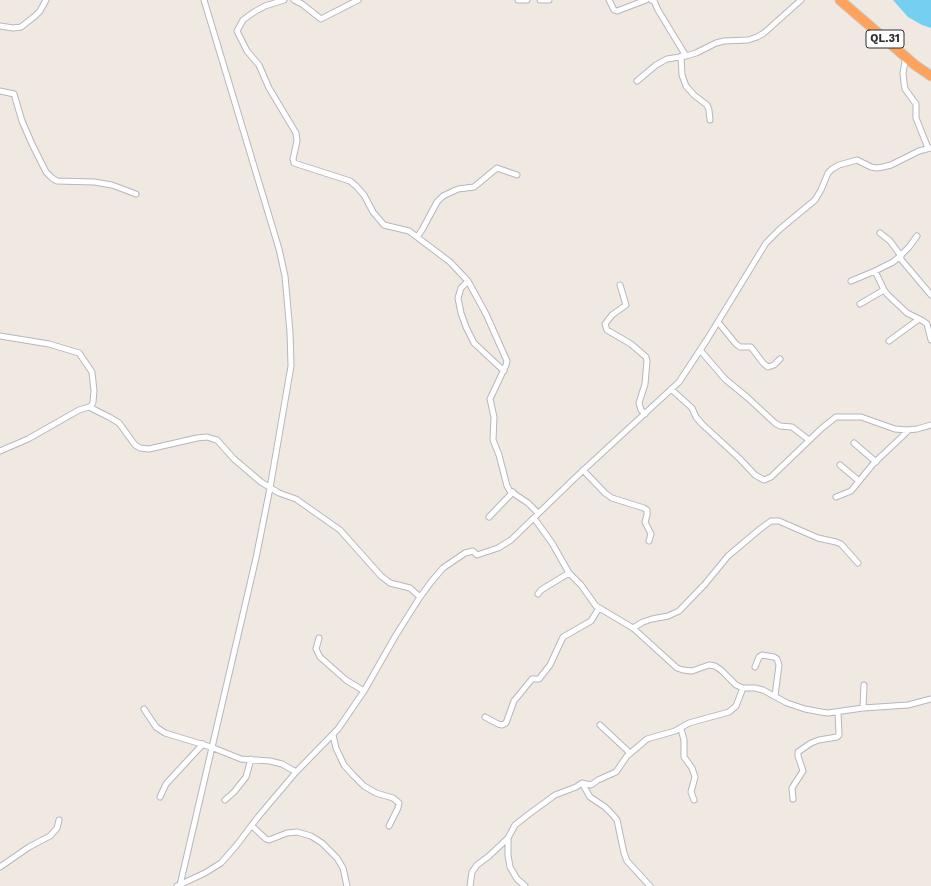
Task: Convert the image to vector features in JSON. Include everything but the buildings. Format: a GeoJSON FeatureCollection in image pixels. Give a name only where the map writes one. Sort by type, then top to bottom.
{"type":"FeatureCollection","features":[{"type":"Feature","properties":{"kind":"highway","name":"QL.31"},"geometry":{"type":"LineString","coordinates":[[840,0],[931,76]]}},
{"type":"Feature","properties":{"kind":"street"},"geometry":{"type":"LineString","coordinates":[[0,26],[13,28],[21,27],[40,11],[46,0]]}},
{"type":"Feature","properties":{"kind":"street"},"geometry":{"type":"LineString","coordinates":[[179,885],[256,558],[270,488],[291,366],[290,332],[285,276],[279,249],[204,0]]}},
{"type":"Feature","properties":{"kind":"street"},"geometry":{"type":"LineString","coordinates":[[284,0],[265,6],[254,12],[243,20],[237,31],[246,51],[259,65],[268,88],[296,133],[297,141],[293,159],[294,163],[350,181],[364,195],[373,212],[384,225],[404,229],[450,262],[468,281],[507,361],[504,371],[490,399],[494,417],[493,440],[499,455],[507,486],[510,491],[514,492],[525,500],[538,513]]}},
{"type":"Feature","properties":{"kind":"street"},"geometry":{"type":"LineString","coordinates":[[294,0],[321,18],[358,0]]}},
{"type":"Feature","properties":{"kind":"street"},"geometry":{"type":"LineString","coordinates":[[518,0],[527,0]]}},
{"type":"Feature","properties":{"kind":"street"},"geometry":{"type":"LineString","coordinates":[[540,0],[549,0]]}},
{"type":"Feature","properties":{"kind":"street"},"geometry":{"type":"LineString","coordinates":[[609,0],[614,10],[617,11],[646,0]]}},
{"type":"Feature","properties":{"kind":"street"},"geometry":{"type":"LineString","coordinates":[[651,0],[654,1],[684,56],[682,75],[686,86],[694,95],[707,105],[710,120]]}},
{"type":"Feature","properties":{"kind":"street"},"geometry":{"type":"LineString","coordinates":[[637,80],[656,65],[667,59],[696,53],[716,43],[724,41],[748,40],[757,37],[764,33],[801,0]]}},
{"type":"Feature","properties":{"kind":"street"},"geometry":{"type":"LineString","coordinates":[[179,885],[205,873],[221,863],[296,772],[346,720],[420,597],[430,582],[443,568],[465,552],[473,551],[477,555],[498,548],[511,540],[583,470],[679,382],[718,322],[766,243],[788,221],[816,200],[828,173],[832,169],[839,165],[857,160],[871,167],[883,168],[919,151],[930,148],[916,118],[916,104],[905,89],[903,73],[906,56]]}},
{"type":"Feature","properties":{"kind":"street"},"geometry":{"type":"LineString","coordinates":[[0,91],[14,94],[22,121],[32,144],[46,172],[52,178],[57,181],[94,182],[112,185],[136,194]]}},
{"type":"Feature","properties":{"kind":"street"},"geometry":{"type":"LineString","coordinates":[[416,237],[422,230],[437,202],[447,193],[458,189],[474,187],[497,168],[516,175]]}},
{"type":"Feature","properties":{"kind":"street"},"geometry":{"type":"LineString","coordinates":[[880,233],[890,241],[931,295]]}},
{"type":"Feature","properties":{"kind":"street"},"geometry":{"type":"LineString","coordinates":[[851,281],[893,262],[909,248],[917,236]]}},
{"type":"Feature","properties":{"kind":"street"},"geometry":{"type":"LineString","coordinates":[[875,271],[884,290],[901,308],[927,324],[931,340]]}},
{"type":"Feature","properties":{"kind":"street"},"geometry":{"type":"LineString","coordinates":[[468,281],[461,288],[458,298],[466,327],[474,343],[504,371]]}},
{"type":"Feature","properties":{"kind":"street"},"geometry":{"type":"LineString","coordinates":[[620,285],[626,305],[612,315],[605,324],[607,330],[631,344],[646,358],[645,384],[639,403],[641,410],[645,414]]}},
{"type":"Feature","properties":{"kind":"street"},"geometry":{"type":"LineString","coordinates":[[860,304],[884,290]]}},
{"type":"Feature","properties":{"kind":"street"},"geometry":{"type":"LineString","coordinates":[[889,341],[919,319]]}},
{"type":"Feature","properties":{"kind":"street"},"geometry":{"type":"LineString","coordinates":[[718,322],[736,344],[740,347],[751,347],[763,363],[768,367],[774,365],[780,359]]}},
{"type":"Feature","properties":{"kind":"street"},"geometry":{"type":"LineString","coordinates":[[0,336],[49,344],[79,353],[92,372],[94,391],[91,407]]}},
{"type":"Feature","properties":{"kind":"street"},"geometry":{"type":"LineString","coordinates":[[700,350],[725,379],[775,423],[780,426],[792,427],[809,440]]}},
{"type":"Feature","properties":{"kind":"street"},"geometry":{"type":"LineString","coordinates":[[671,389],[692,408],[696,417],[702,424],[740,458],[759,478],[767,479],[771,477],[809,440],[836,417],[861,416],[895,429],[917,430],[931,425]]}},
{"type":"Feature","properties":{"kind":"street"},"geometry":{"type":"LineString","coordinates":[[0,452],[28,439],[79,410],[91,407],[119,423],[135,445],[140,448],[149,449],[197,438],[207,437],[217,440],[248,472],[270,488],[296,500],[340,530],[390,584],[410,588],[420,597]]}},
{"type":"Feature","properties":{"kind":"street"},"geometry":{"type":"LineString","coordinates":[[836,497],[851,491],[876,462],[909,430]]}},
{"type":"Feature","properties":{"kind":"street"},"geometry":{"type":"LineString","coordinates":[[854,444],[876,462]]}},
{"type":"Feature","properties":{"kind":"street"},"geometry":{"type":"LineString","coordinates":[[840,465],[859,481]]}},
{"type":"Feature","properties":{"kind":"street"},"geometry":{"type":"LineString","coordinates":[[583,470],[605,494],[612,498],[646,508],[646,524],[650,534],[649,541]]}},
{"type":"Feature","properties":{"kind":"street"},"geometry":{"type":"LineString","coordinates":[[489,517],[514,492]]}},
{"type":"Feature","properties":{"kind":"street"},"geometry":{"type":"LineString","coordinates":[[534,518],[552,543],[569,573],[581,585],[596,606],[634,628],[677,668],[692,671],[709,666],[715,666],[743,688],[755,688],[775,696],[787,703],[806,709],[828,713],[863,708],[908,705],[931,700]]}},
{"type":"Feature","properties":{"kind":"street"},"geometry":{"type":"LineString","coordinates":[[634,628],[643,622],[668,616],[679,611],[728,556],[771,521],[779,521],[818,538],[842,544],[858,563]]}},
{"type":"Feature","properties":{"kind":"street"},"geometry":{"type":"LineString","coordinates":[[538,594],[541,590],[569,573]]}},
{"type":"Feature","properties":{"kind":"street"},"geometry":{"type":"LineString","coordinates":[[485,717],[498,724],[504,725],[514,701],[532,679],[539,678],[550,665],[563,636],[591,621],[599,608]]}},
{"type":"Feature","properties":{"kind":"street"},"geometry":{"type":"LineString","coordinates":[[319,638],[316,650],[320,657],[346,680],[364,691]]}},
{"type":"Feature","properties":{"kind":"street"},"geometry":{"type":"LineString","coordinates":[[755,668],[759,657],[762,655],[777,659],[779,665],[775,696]]}},
{"type":"Feature","properties":{"kind":"street"},"geometry":{"type":"LineString","coordinates":[[863,708],[864,685]]}},
{"type":"Feature","properties":{"kind":"street"},"geometry":{"type":"LineString","coordinates":[[470,886],[472,872],[477,865],[508,838],[515,825],[555,795],[582,783],[591,785],[598,780],[616,772],[630,753],[647,739],[681,729],[690,723],[729,712],[736,706],[743,688]]}},
{"type":"Feature","properties":{"kind":"street"},"geometry":{"type":"LineString","coordinates":[[144,709],[156,727],[165,733],[203,744],[241,758],[270,761],[282,764],[296,772]]}},
{"type":"Feature","properties":{"kind":"street"},"geometry":{"type":"LineString","coordinates":[[793,799],[792,788],[803,771],[798,752],[811,743],[837,737],[839,735],[838,712]]}},
{"type":"Feature","properties":{"kind":"street"},"geometry":{"type":"LineString","coordinates":[[600,725],[630,753]]}},
{"type":"Feature","properties":{"kind":"street"},"geometry":{"type":"LineString","coordinates":[[681,729],[684,740],[684,757],[692,768],[695,777],[691,792],[694,800]]}},
{"type":"Feature","properties":{"kind":"street"},"geometry":{"type":"LineString","coordinates":[[333,735],[336,748],[344,765],[353,775],[364,786],[376,793],[396,799],[399,803],[389,826]]}},
{"type":"Feature","properties":{"kind":"street"},"geometry":{"type":"LineString","coordinates":[[160,797],[166,784],[203,744]]}},
{"type":"Feature","properties":{"kind":"street"},"geometry":{"type":"LineString","coordinates":[[225,800],[234,792],[247,774],[251,759]]}},
{"type":"Feature","properties":{"kind":"street"},"geometry":{"type":"LineString","coordinates":[[582,783],[590,796],[605,807],[617,820],[627,861],[650,886]]}},
{"type":"Feature","properties":{"kind":"street"},"geometry":{"type":"LineString","coordinates":[[0,867],[29,847],[50,836],[57,828],[59,820]]}},
{"type":"Feature","properties":{"kind":"street"},"geometry":{"type":"LineString","coordinates":[[252,826],[269,840],[287,833],[297,832],[311,836],[322,843],[338,858],[343,868],[348,886]]}},
{"type":"Feature","properties":{"kind":"street"},"geometry":{"type":"LineString","coordinates":[[508,838],[510,867],[525,886]]}},
{"type":"Feature","properties":{"kind":"water"},"geometry":{"type":"Polygon","coordinates":[[[893,0],[931,0],[931,28],[908,17],[893,0]]]}}]}
